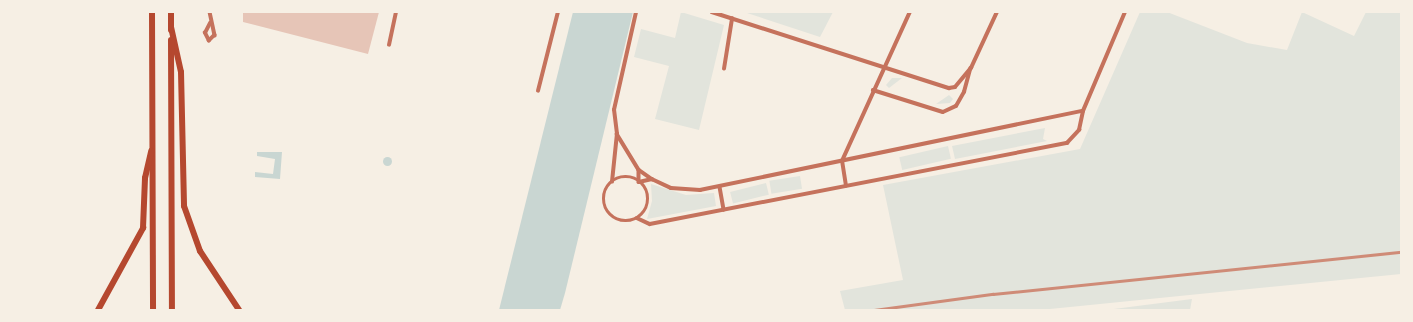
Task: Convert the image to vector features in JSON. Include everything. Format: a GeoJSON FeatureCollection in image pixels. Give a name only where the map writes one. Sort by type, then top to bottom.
{"type":"FeatureCollection","features":[{"type":"Feature","properties":{"kind":"highway"},"geometry":{"type":"LineString","coordinates":[[152,12],[154,310]]}},
{"type":"Feature","properties":{"kind":"highway"},"geometry":{"type":"LineString","coordinates":[[172,12],[172,310]]}},
{"type":"Feature","properties":{"kind":"highway"},"geometry":{"type":"LineString","coordinates":[[171,27],[182,72],[184,206],[200,251],[239,310]]}},
{"type":"Feature","properties":{"kind":"highway"},"geometry":{"type":"LineString","coordinates":[[98,310],[143,228],[145,178],[154,142]]}},
{"type":"Feature","properties":{"kind":"street"},"geometry":{"type":"LineString","coordinates":[[210,12],[210,23]]}},
{"type":"Feature","properties":{"kind":"street"},"geometry":{"type":"LineString","coordinates":[[388,45],[396,12]]}},
{"type":"Feature","properties":{"kind":"street"},"geometry":{"type":"LineString","coordinates":[[538,91],[558,12]]}},
{"type":"Feature","properties":{"kind":"street"},"geometry":{"type":"LineString","coordinates":[[636,12],[617,93],[617,134],[612,182],[604,201],[610,214],[623,220],[636,218],[650,224],[1068,142],[1079,130],[1083,111],[1125,12]]}},
{"type":"Feature","properties":{"kind":"street"},"geometry":{"type":"LineString","coordinates":[[712,12],[949,88],[955,87],[971,68]]}},
{"type":"Feature","properties":{"kind":"street"},"geometry":{"type":"LineString","coordinates":[[846,186],[842,161],[883,68],[910,12]]}},
{"type":"Feature","properties":{"kind":"street"},"geometry":{"type":"LineString","coordinates":[[873,90],[943,112],[956,106],[964,92],[971,68],[997,12]]}},
{"type":"Feature","properties":{"kind":"street"},"geometry":{"type":"LineString","coordinates":[[724,69],[732,19]]}},
{"type":"Feature","properties":{"kind":"street"},"geometry":{"type":"LineString","coordinates":[[617,134],[639,170],[652,179],[671,188],[720,187],[1083,111]]}},
{"type":"Feature","properties":{"kind":"street"},"geometry":{"type":"LineString","coordinates":[[636,218],[648,200],[639,182],[639,170]]}},
{"type":"Feature","properties":{"kind":"street"},"geometry":{"type":"LineString","coordinates":[[612,182],[626,177],[639,182],[652,179]]}},
{"type":"Feature","properties":{"kind":"street"},"geometry":{"type":"LineString","coordinates":[[720,187],[724,210]]}},
{"type":"Feature","properties":{"kind":"shaded area"},"geometry":{"type":"Polygon","coordinates":[[[573,12],[633,12],[560,310],[499,310],[573,12]]]}},
{"type":"Feature","properties":{"kind":"shaded area"},"geometry":{"type":"Polygon","coordinates":[[[681,12],[724,25],[699,130],[655,119],[669,66],[634,57],[641,29],[675,38],[681,12]]]}},
{"type":"Feature","properties":{"kind":"shaded area"},"geometry":{"type":"Polygon","coordinates":[[[744,12],[833,12],[820,37],[744,12]]]}},
{"type":"Feature","properties":{"kind":"shaded area"},"geometry":{"type":"Polygon","coordinates":[[[1140,12],[1167,12],[1247,43],[1287,50],[1302,12],[1354,36],[1366,12],[1401,12],[1401,274],[1040,310],[845,310],[840,291],[903,280],[883,185],[1080,149],[1140,12]]]}},
{"type":"Feature","properties":{"kind":"shaded area"},"geometry":{"type":"Polygon","coordinates":[[[892,78],[902,78],[889,88],[886,85],[892,78]]]}},
{"type":"Feature","properties":{"kind":"shaded area"},"geometry":{"type":"Polygon","coordinates":[[[949,95],[953,99],[950,103],[936,104],[949,95]]]}},
{"type":"Feature","properties":{"kind":"shaded area"},"geometry":{"type":"Polygon","coordinates":[[[1045,128],[1043,139],[1047,141],[955,159],[952,146],[1045,128]]]}},
{"type":"Feature","properties":{"kind":"shaded area"},"geometry":{"type":"Polygon","coordinates":[[[948,146],[951,159],[902,170],[899,157],[948,146]]]}},
{"type":"Feature","properties":{"kind":"shaded area"},"geometry":{"type":"Polygon","coordinates":[[[257,152],[282,152],[280,179],[255,177],[255,172],[273,174],[275,159],[257,156],[257,152]]]}},
{"type":"Feature","properties":{"kind":"shaded area"},"geometry":{"type":"Polygon","coordinates":[[[387,156],[392,161],[387,166],[382,161],[387,156]]]}},
{"type":"Feature","properties":{"kind":"shaded area"},"geometry":{"type":"Polygon","coordinates":[[[800,176],[802,189],[771,194],[769,181],[800,176]]]}},
{"type":"Feature","properties":{"kind":"shaded area"},"geometry":{"type":"Polygon","coordinates":[[[766,183],[769,195],[733,204],[730,192],[766,183]]]}},
{"type":"Feature","properties":{"kind":"shaded area"},"geometry":{"type":"Polygon","coordinates":[[[651,184],[686,195],[714,193],[716,206],[647,219],[652,201],[651,184]]]}},
{"type":"Feature","properties":{"kind":"shaded area"},"geometry":{"type":"Polygon","coordinates":[[[1192,299],[1190,310],[1106,310],[1192,299]]]}},
{"type":"Feature","properties":{"kind":"building"},"geometry":{"type":"Polygon","coordinates":[[[243,12],[379,12],[368,54],[243,22],[243,12]]]}},
{"type":"Feature","properties":{"kind":"railway"},"geometry":{"type":"LineString","coordinates":[[874,310],[993,294],[1401,252]]}}]}
